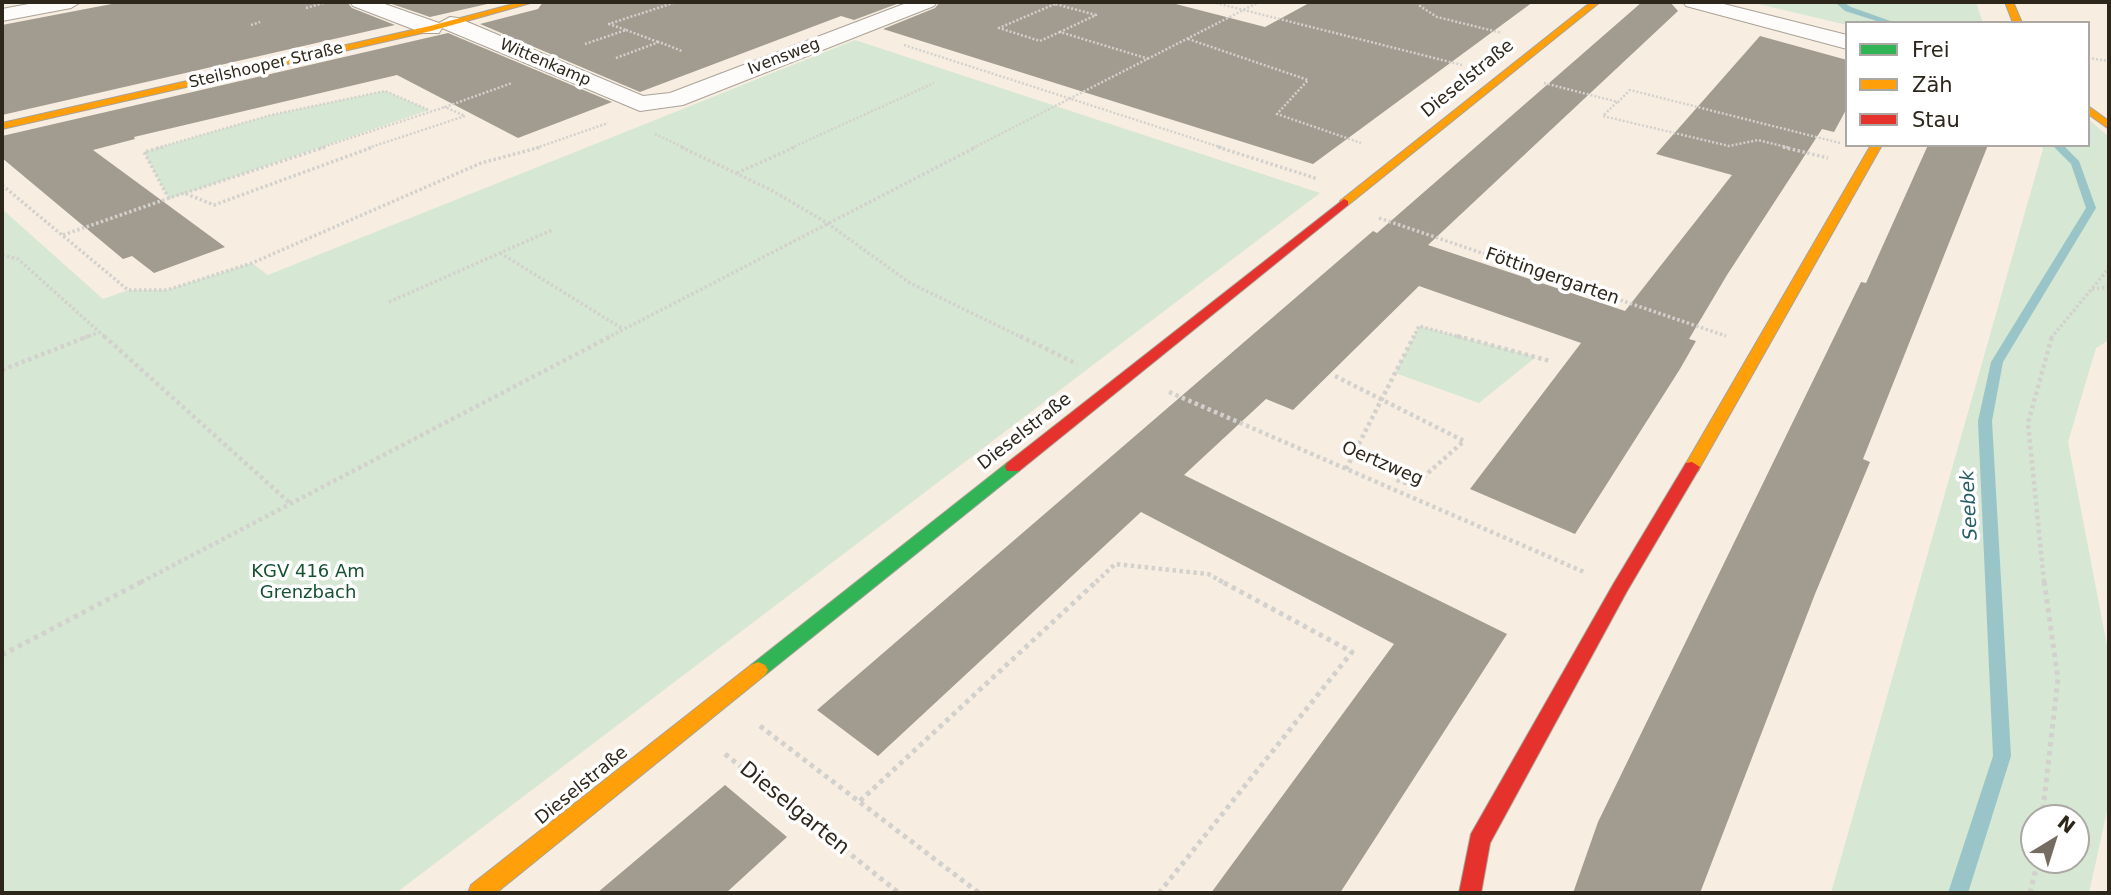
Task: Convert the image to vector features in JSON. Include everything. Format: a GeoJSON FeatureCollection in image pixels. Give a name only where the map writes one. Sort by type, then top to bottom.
{"type":"FeatureCollection","features":[{"type":"Feature","properties":{"kind":"street"},"geometry":{"type":"LineString","coordinates":[[2,15],[71,2]]}},
{"type":"Feature","properties":{"kind":"street","name":"Wittenkamp"},"geometry":{"type":"LineString","coordinates":[[360,2],[440,25],[538,60],[640,104]]}},
{"type":"Feature","properties":{"kind":"street","name":"Steilshooper Straße"},"geometry":{"type":"LineString","coordinates":[[2,126],[530,2]]}},
{"type":"Feature","properties":{"kind":"street","name":"Ivensweg"},"geometry":{"type":"LineString","coordinates":[[640,104],[674,100],[927,2]]}},
{"type":"Feature","properties":{"kind":"street","name":"Dieselstraße"},"geometry":{"type":"LineString","coordinates":[[479,893],[721,697],[1596,2]]}},
{"type":"Feature","properties":{"kind":"street"},"geometry":{"type":"LineString","coordinates":[[1693,2],[1845,41]]}},
{"type":"Feature","properties":{"kind":"street"},"geometry":{"type":"LineString","coordinates":[[2010,2],[2017,21]]}},
{"type":"Feature","properties":{"kind":"street"},"geometry":{"type":"LineString","coordinates":[[2090,111],[2109,126]]}},
{"type":"Feature","properties":{"kind":"street"},"geometry":{"type":"LineString","coordinates":[[1470,893],[1479,841],[1620,588],[1763,348],[1876,147]]}},
{"type":"Feature","properties":{"kind":"path"},"geometry":{"type":"LineString","coordinates":[[306,8],[327,2]]}},
{"type":"Feature","properties":{"kind":"path"},"geometry":{"type":"LineString","coordinates":[[676,2],[609,24],[682,51]]}},
{"type":"Feature","properties":{"kind":"path"},"geometry":{"type":"LineString","coordinates":[[1048,2],[1056,4],[1097,15],[1041,41],[999,28],[1056,4]]}},
{"type":"Feature","properties":{"kind":"path"},"geometry":{"type":"LineString","coordinates":[[1212,2],[1618,102]]}},
{"type":"Feature","properties":{"kind":"path"},"geometry":{"type":"LineString","coordinates":[[2,655],[827,223],[1259,2]]}},
{"type":"Feature","properties":{"kind":"path"},"geometry":{"type":"LineString","coordinates":[[1423,2],[1420,6],[1437,16],[1544,43]]}},
{"type":"Feature","properties":{"kind":"path"},"geometry":{"type":"LineString","coordinates":[[251,25],[260,22]]}},
{"type":"Feature","properties":{"kind":"path"},"geometry":{"type":"LineString","coordinates":[[856,29],[1357,192]]}},
{"type":"Feature","properties":{"kind":"path"},"geometry":{"type":"LineString","coordinates":[[538,60],[626,30]]}},
{"type":"Feature","properties":{"kind":"path"},"geometry":{"type":"LineString","coordinates":[[1060,32],[1150,59]]}},
{"type":"Feature","properties":{"kind":"path"},"geometry":{"type":"LineString","coordinates":[[1188,39],[1308,80],[1277,114],[1402,156]]}},
{"type":"Feature","properties":{"kind":"path"},"geometry":{"type":"LineString","coordinates":[[573,75],[659,42]]}},
{"type":"Feature","properties":{"kind":"path"},"geometry":{"type":"LineString","coordinates":[[2090,58],[2109,61]]}},
{"type":"Feature","properties":{"kind":"path"},"geometry":{"type":"LineString","coordinates":[[62,235],[515,82]]}},
{"type":"Feature","properties":{"kind":"path"},"geometry":{"type":"LineString","coordinates":[[736,173],[934,83]]}},
{"type":"Feature","properties":{"kind":"path"},"geometry":{"type":"LineString","coordinates":[[1845,144],[1630,90],[1603,116],[1729,146],[1758,141],[1866,167]]}},
{"type":"Feature","properties":{"kind":"path"},"geometry":{"type":"LineString","coordinates":[[169,199],[144,152],[271,115],[384,91],[429,110]]}},
{"type":"Feature","properties":{"kind":"path"},"geometry":{"type":"LineString","coordinates":[[2,185],[128,289],[167,290],[252,263],[481,163],[525,152],[619,119],[640,104]]}},
{"type":"Feature","properties":{"kind":"path"},"geometry":{"type":"LineString","coordinates":[[184,193],[214,205],[465,116],[445,107]]}},
{"type":"Feature","properties":{"kind":"path","name":"Oertzweg"},"geometry":{"type":"LineString","coordinates":[[651,132],[736,173],[827,223],[910,283],[1123,379],[1346,469],[1620,588]]}},
{"type":"Feature","properties":{"kind":"path","name":"Föttingergarten"},"geometry":{"type":"LineString","coordinates":[[1342,205],[1763,348]]}},
{"type":"Feature","properties":{"kind":"path"},"geometry":{"type":"LineString","coordinates":[[389,302],[552,230]]}},
{"type":"Feature","properties":{"kind":"path"},"geometry":{"type":"LineString","coordinates":[[500,253],[624,329]]}},
{"type":"Feature","properties":{"kind":"path"},"geometry":{"type":"LineString","coordinates":[[2,255],[18,259],[290,504]]}},
{"type":"Feature","properties":{"kind":"path"},"geometry":{"type":"LineString","coordinates":[[2044,804],[2057,679],[2038,542],[2028,423],[2051,337],[2109,268]]}},
{"type":"Feature","properties":{"kind":"path"},"geometry":{"type":"LineString","coordinates":[[2091,289],[2109,287]]}},
{"type":"Feature","properties":{"kind":"path"},"geometry":{"type":"LineString","coordinates":[[1346,469],[1419,326],[1550,361]]}},
{"type":"Feature","properties":{"kind":"path"},"geometry":{"type":"LineString","coordinates":[[2,370],[97,332]]}},
{"type":"Feature","properties":{"kind":"path"},"geometry":{"type":"LineString","coordinates":[[1335,376],[1464,441],[1420,480],[1406,483],[1393,479]]}},
{"type":"Feature","properties":{"kind":"path"},"geometry":{"type":"LineString","coordinates":[[860,801],[1115,564],[1208,574],[1352,652],[1159,893]]}},
{"type":"Feature","properties":{"kind":"path"},"geometry":{"type":"LineString","coordinates":[[721,697],[979,893]]}},
{"type":"Feature","properties":{"kind":"path","name":"Dieselgarten"},"geometry":{"type":"LineString","coordinates":[[689,725],[899,893]]}},
{"type":"Feature","properties":{"kind":"path"},"geometry":{"type":"LineString","coordinates":[[2030,893],[2035,874]]}},
{"type":"Feature","properties":{"kind":"green space"},"geometry":{"type":"Polygon","coordinates":[[[1750,2],[1976,2],[1982,21],[1845,21],[1845,25],[1750,2]]]}},
{"type":"Feature","properties":{"kind":"green space","name":"KGV 416 Am Grenzbach"},"geometry":{"type":"Polygon","coordinates":[[[855,40],[1320,193],[396,893],[2,893],[2,209],[103,299],[128,290],[167,290],[252,263],[268,275],[855,40]]]}},
{"type":"Feature","properties":{"kind":"green space"},"geometry":{"type":"Polygon","coordinates":[[[385,91],[429,110],[169,199],[144,152],[271,115],[385,91]]]}},
{"type":"Feature","properties":{"kind":"green space"},"geometry":{"type":"Polygon","coordinates":[[[2090,121],[2109,137],[2109,340],[2096,348],[2068,442],[2109,656],[2109,802],[2089,893],[1831,893],[2042,147],[2090,147],[2090,121]]]}},
{"type":"Feature","properties":{"kind":"green space"},"geometry":{"type":"Polygon","coordinates":[[[1419,326],[1536,357],[1479,403],[1395,373],[1419,326]]]}},
{"type":"Feature","properties":{"kind":"building"},"geometry":{"type":"Polygon","coordinates":[[[122,2],[347,2],[352,8],[395,25],[2,115],[2,25],[122,2]]]}},
{"type":"Feature","properties":{"kind":"building"},"geometry":{"type":"Polygon","coordinates":[[[386,2],[496,2],[430,17],[386,2]]]}},
{"type":"Feature","properties":{"kind":"building"},"geometry":{"type":"Polygon","coordinates":[[[543,2],[902,2],[854,20],[841,16],[640,92],[480,24],[538,9],[543,2]]]}},
{"type":"Feature","properties":{"kind":"building"},"geometry":{"type":"Polygon","coordinates":[[[940,2],[1168,2],[1265,27],[1311,2],[1533,2],[1313,164],[883,29],[935,8],[940,2]]]}},
{"type":"Feature","properties":{"kind":"building"},"geometry":{"type":"Polygon","coordinates":[[[1642,2],[1670,2],[1678,11],[1428,245],[1625,311],[1732,175],[1656,154],[1760,36],[1845,59],[1845,112],[1834,132],[1822,129],[1727,275],[1689,339],[1696,341],[1680,369],[1575,534],[1470,489],[1581,343],[1419,286],[1293,410],[1266,399],[1184,475],[1507,634],[1340,893],[1211,893],[1394,644],[1141,512],[878,756],[817,710],[1373,231],[1377,233],[1642,2]]]}},
{"type":"Feature","properties":{"kind":"building"},"geometry":{"type":"Polygon","coordinates":[[[448,33],[612,102],[518,138],[397,75],[134,137],[135,139],[93,150],[225,247],[154,273],[132,256],[123,259],[2,158],[2,136],[448,33]]]}},
{"type":"Feature","properties":{"kind":"building"},"geometry":{"type":"Polygon","coordinates":[[[1927,147],[1987,147],[1863,459],[1870,462],[1815,594],[1700,893],[1573,893],[1598,822],[1861,282],[1866,283],[1927,147]]]}},
{"type":"Feature","properties":{"kind":"building"},"geometry":{"type":"Polygon","coordinates":[[[725,785],[787,837],[726,893],[597,893],[725,785]]]}},
{"type":"Feature","properties":{"kind":"waterway","name":"Seebek"},"geometry":{"type":"LineString","coordinates":[[1839,2],[1848,9],[1886,21]]}},
{"type":"Feature","properties":{"kind":"waterway","name":"Seebek"},"geometry":{"type":"LineString","coordinates":[[1958,893],[2002,756],[1985,421],[1997,362],[2091,208],[2076,163],[2059,147]]}},
{"type":"Feature","properties":{"kind":"traffic: fast"},"geometry":{"type":"LineString","coordinates":[[758,670],[1013,467]]}},
{"type":"Feature","properties":{"kind":"traffic: slow"},"geometry":{"type":"LineString","coordinates":[[2,126],[431,28],[530,2]]}},
{"type":"Feature","properties":{"kind":"traffic: slow"},"geometry":{"type":"LineString","coordinates":[[1344,203],[1596,2]]}},
{"type":"Feature","properties":{"kind":"traffic: slow"},"geometry":{"type":"LineString","coordinates":[[2009,2],[2017,21]]}},
{"type":"Feature","properties":{"kind":"traffic: slow"},"geometry":{"type":"LineString","coordinates":[[2090,111],[2109,126]]}},
{"type":"Feature","properties":{"kind":"traffic: slow"},"geometry":{"type":"LineString","coordinates":[[1692,467],[1876,147]]}},
{"type":"Feature","properties":{"kind":"traffic: slow"},"geometry":{"type":"LineString","coordinates":[[479,893],[758,670]]}},
{"type":"Feature","properties":{"kind":"traffic: jam"},"geometry":{"type":"LineString","coordinates":[[1013,467],[1344,203]]}},
{"type":"Feature","properties":{"kind":"traffic: jam"},"geometry":{"type":"LineString","coordinates":[[1470,893],[1479,841],[1620,588],[1692,467]]}}]}
